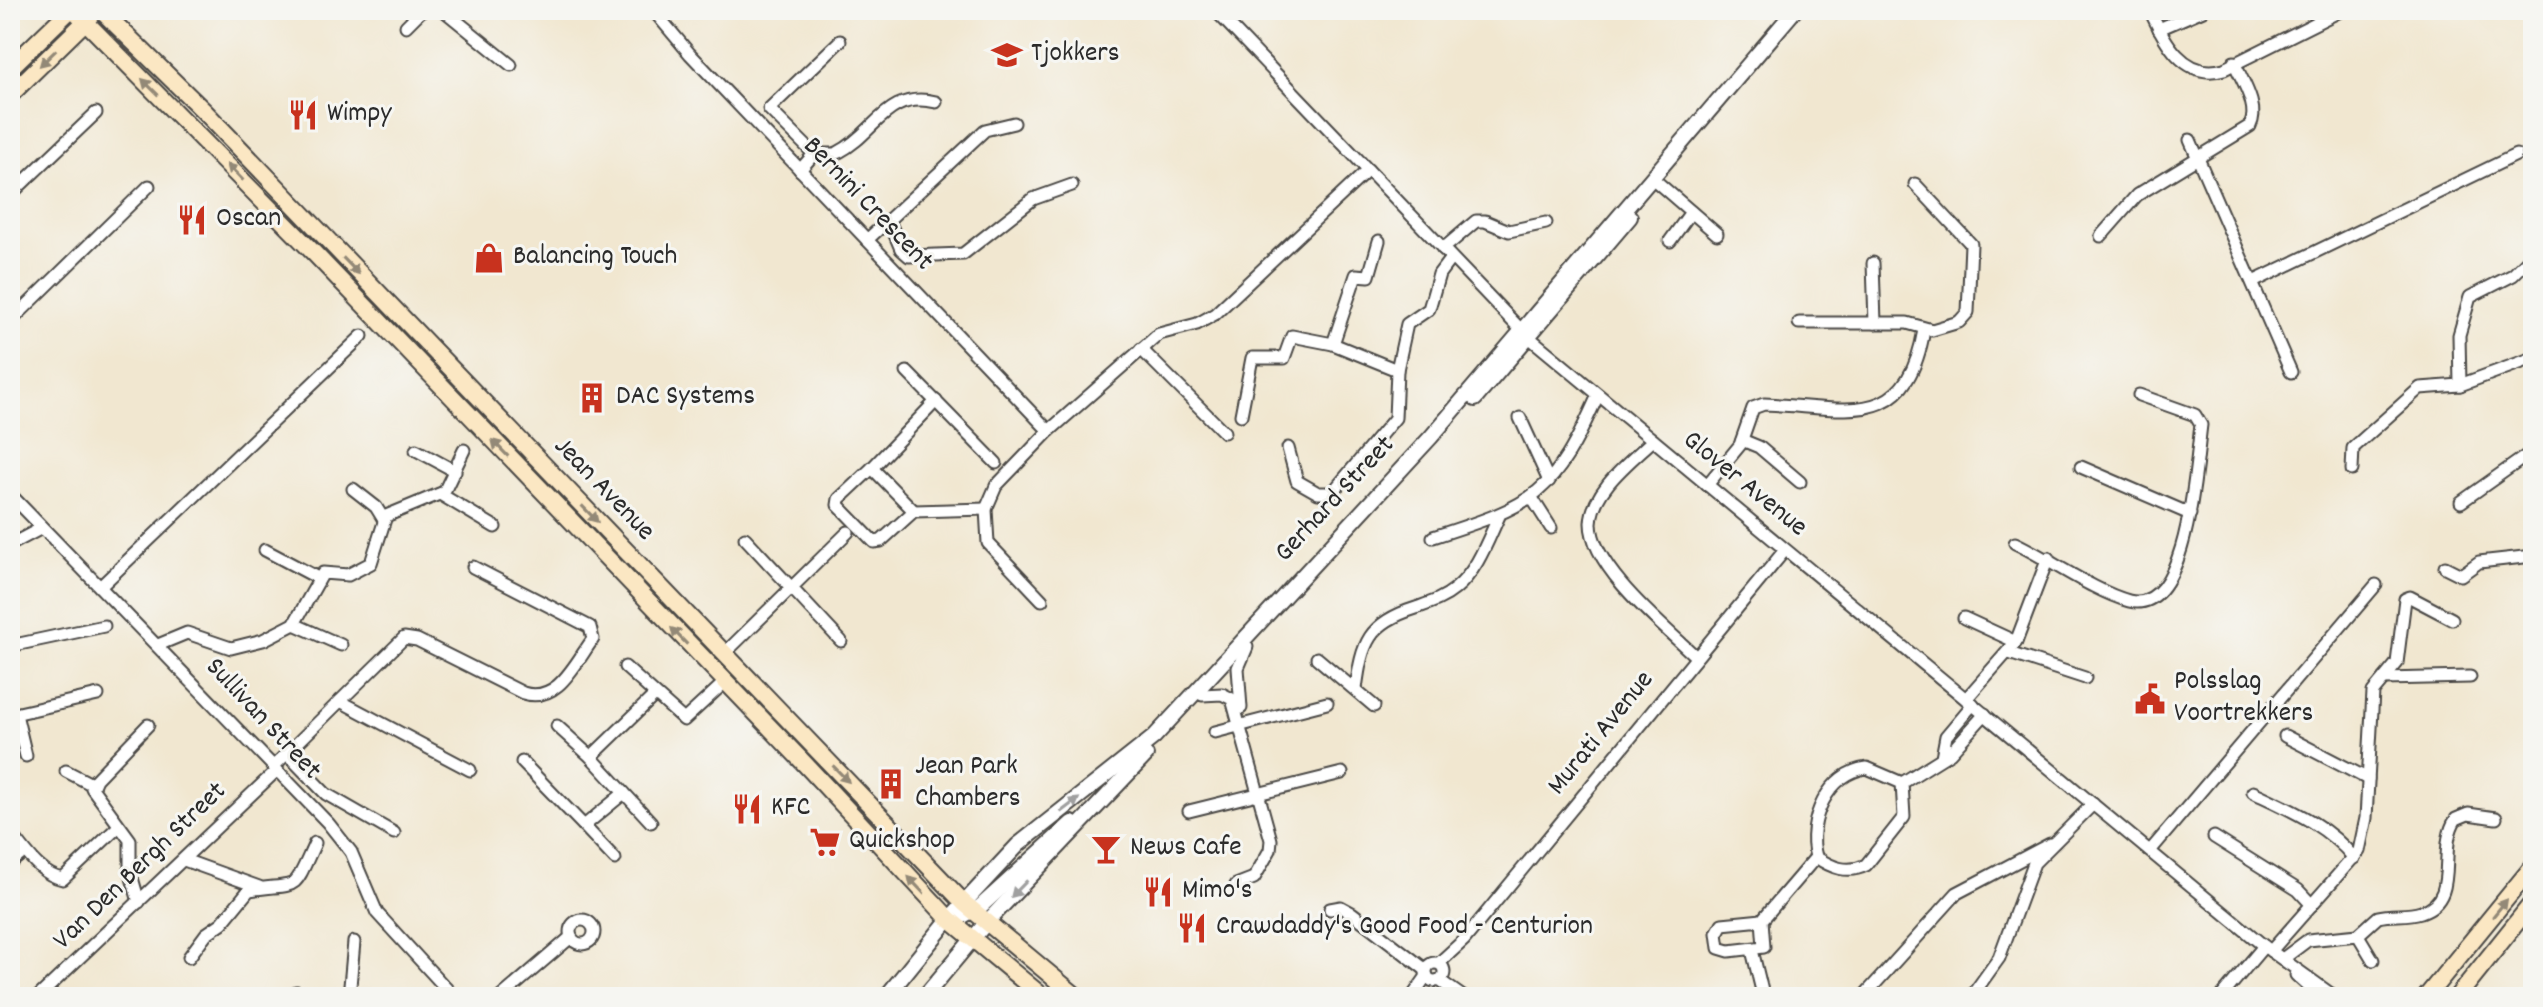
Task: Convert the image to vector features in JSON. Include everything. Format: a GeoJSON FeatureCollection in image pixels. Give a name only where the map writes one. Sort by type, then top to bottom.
{"type":"FeatureCollection","features":[{"type":"Feature","properties":{"kind":"main road"},"geometry":{"type":"LineString","coordinates":[[10,68],[85,12]]}},
{"type":"Feature","properties":{"kind":"main road"},"geometry":{"type":"LineString","coordinates":[[10,95],[85,12]]}},
{"type":"Feature","properties":{"kind":"main road","name":"Jean Avenue"},"geometry":{"type":"LineString","coordinates":[[85,12],[278,189],[968,907],[1077,997]]}},
{"type":"Feature","properties":{"kind":"main road","name":"Jean Avenue"},"geometry":{"type":"LineString","coordinates":[[85,12],[949,919],[1043,997]]}},
{"type":"Feature","properties":{"kind":"main road"},"geometry":{"type":"LineString","coordinates":[[278,189],[278,200],[314,238],[314,253]]}},
{"type":"Feature","properties":{"kind":"main road"},"geometry":{"type":"LineString","coordinates":[[702,630],[709,650],[788,733],[792,741],[790,749]]}},
{"type":"Feature","properties":{"kind":"main road"},"geometry":{"type":"LineString","coordinates":[[2426,997],[2533,866]]}},
{"type":"Feature","properties":{"kind":"main road"},"geometry":{"type":"LineString","coordinates":[[2457,997],[2533,902]]}},
{"type":"Feature","properties":{"kind":"street"},"geometry":{"type":"LineString","coordinates":[[406,26],[422,10]]}},
{"type":"Feature","properties":{"kind":"street","name":"Bernini Crescent"},"geometry":{"type":"LineString","coordinates":[[653,10],[690,54],[1049,431]]}},
{"type":"Feature","properties":{"kind":"street","name":"Glover Avenue"},"geometry":{"type":"LineString","coordinates":[[1215,10],[1526,334],[2150,851],[2275,953],[2335,997]]}},
{"type":"Feature","properties":{"kind":"street","name":"Gerhard Street"},"geometry":{"type":"LineString","coordinates":[[886,997],[949,919],[968,907],[1018,845],[1154,737],[1526,334],[1795,10]]}},
{"type":"Feature","properties":{"kind":"street","name":"Gerhard Street"},"geometry":{"type":"LineString","coordinates":[[924,997],[986,923],[1247,647],[1526,334],[1658,183],[1801,10]]}},
{"type":"Feature","properties":{"kind":"street"},"geometry":{"type":"LineString","coordinates":[[2150,10],[2172,53],[2211,71],[2342,10]]}},
{"type":"Feature","properties":{"kind":"street"},"geometry":{"type":"LineString","coordinates":[[2159,29],[2203,10]]}},
{"type":"Feature","properties":{"kind":"street"},"geometry":{"type":"LineString","coordinates":[[446,11],[511,65]]}},
{"type":"Feature","properties":{"kind":"street"},"geometry":{"type":"LineString","coordinates":[[814,154],[769,109],[840,41]]}},
{"type":"Feature","properties":{"kind":"street"},"geometry":{"type":"LineString","coordinates":[[2101,236],[2137,195],[2241,133],[2255,118],[2234,62]]}},
{"type":"Feature","properties":{"kind":"street"},"geometry":{"type":"LineString","coordinates":[[800,170],[814,154],[840,152],[878,117],[897,105],[913,99],[936,102]]}},
{"type":"Feature","properties":{"kind":"street"},"geometry":{"type":"LineString","coordinates":[[10,195],[96,113]]}},
{"type":"Feature","properties":{"kind":"street"},"geometry":{"type":"LineString","coordinates":[[867,240],[890,223],[985,130],[1014,123]]}},
{"type":"Feature","properties":{"kind":"street"},"geometry":{"type":"LineString","coordinates":[[2190,140],[2291,372]]}},
{"type":"Feature","properties":{"kind":"street"},"geometry":{"type":"LineString","coordinates":[[2253,282],[2516,155]]}},
{"type":"Feature","properties":{"kind":"street"},"geometry":{"type":"LineString","coordinates":[[1042,600],[988,543],[986,509],[1007,472],[1159,334],[1197,324],[1215,314],[1368,170]]}},
{"type":"Feature","properties":{"kind":"street"},"geometry":{"type":"LineString","coordinates":[[1658,183],[1717,234]]}},
{"type":"Feature","properties":{"kind":"street"},"geometry":{"type":"LineString","coordinates":[[1799,323],[1907,323],[1924,330],[1940,329],[1965,317],[1973,255],[1969,239],[1915,184]]}},
{"type":"Feature","properties":{"kind":"street"},"geometry":{"type":"LineString","coordinates":[[890,223],[901,249],[909,256],[955,256],[969,251],[1041,194],[1072,185]]}},
{"type":"Feature","properties":{"kind":"street"},"geometry":{"type":"LineString","coordinates":[[10,322],[149,186]]}},
{"type":"Feature","properties":{"kind":"street"},"geometry":{"type":"LineString","coordinates":[[1670,241],[1691,212]]}},
{"type":"Feature","properties":{"kind":"street"},"geometry":{"type":"LineString","coordinates":[[1288,448],[1297,481],[1318,493],[1332,493],[1395,418],[1397,370],[1407,324],[1429,309],[1447,254],[1476,221],[1509,231],[1546,223]]}},
{"type":"Feature","properties":{"kind":"street"},"geometry":{"type":"LineString","coordinates":[[1333,344],[1356,275],[1369,276],[1379,241]]}},
{"type":"Feature","properties":{"kind":"street"},"geometry":{"type":"LineString","coordinates":[[2460,385],[2459,335],[2470,297],[2513,275],[2533,255]]}},
{"type":"Feature","properties":{"kind":"street"},"geometry":{"type":"LineString","coordinates":[[1873,263],[1875,323]]}},
{"type":"Feature","properties":{"kind":"street"},"geometry":{"type":"LineString","coordinates":[[1707,485],[1742,440],[1748,414],[1764,404],[1870,408],[1888,402],[1916,366],[1924,330]]}},
{"type":"Feature","properties":{"kind":"street"},"geometry":{"type":"LineString","coordinates":[[1241,415],[1252,358],[1284,358],[1289,341],[1297,335],[1333,344],[1397,370]]}},
{"type":"Feature","properties":{"kind":"street"},"geometry":{"type":"LineString","coordinates":[[100,587],[362,336]]}},
{"type":"Feature","properties":{"kind":"street"},"geometry":{"type":"LineString","coordinates":[[1141,349],[1224,432]]}},
{"type":"Feature","properties":{"kind":"street"},"geometry":{"type":"LineString","coordinates":[[2352,470],[2353,448],[2414,393],[2428,387],[2460,385],[2532,362]]}},
{"type":"Feature","properties":{"kind":"street"},"geometry":{"type":"LineString","coordinates":[[907,372],[996,463]]}},
{"type":"Feature","properties":{"kind":"street"},"geometry":{"type":"LineString","coordinates":[[1433,537],[1499,516],[1532,498],[1549,481],[1578,438],[1598,395]]}},
{"type":"Feature","properties":{"kind":"street"},"geometry":{"type":"LineString","coordinates":[[2015,543],[2118,597],[2139,602],[2158,593],[2185,542],[2200,421],[2195,415],[2139,395]]}},
{"type":"Feature","properties":{"kind":"street"},"geometry":{"type":"LineString","coordinates":[[936,401],[839,499],[840,508],[870,540],[881,541],[914,511],[986,509]]}},
{"type":"Feature","properties":{"kind":"street"},"geometry":{"type":"LineString","coordinates":[[1520,418],[1549,481]]}},
{"type":"Feature","properties":{"kind":"street"},"geometry":{"type":"LineString","coordinates":[[1653,440],[1602,493],[1591,523],[1598,551],[1628,591],[1696,657]]}},
{"type":"Feature","properties":{"kind":"street"},"geometry":{"type":"LineString","coordinates":[[1742,440],[1759,447],[1800,482]]}},
{"type":"Feature","properties":{"kind":"street"},"geometry":{"type":"LineString","coordinates":[[416,450],[455,471]]}},
{"type":"Feature","properties":{"kind":"street"},"geometry":{"type":"LineString","coordinates":[[158,645],[187,633],[231,648],[246,646],[294,624],[318,578],[332,571],[348,575],[365,569],[376,555],[384,520],[393,511],[440,494],[464,450]]}},
{"type":"Feature","properties":{"kind":"street"},"geometry":{"type":"LineString","coordinates":[[2461,502],[2533,451]]}},
{"type":"Feature","properties":{"kind":"street"},"geometry":{"type":"LineString","coordinates":[[2081,467],[2190,514]]}},
{"type":"Feature","properties":{"kind":"street"},"geometry":{"type":"LineString","coordinates":[[872,468],[914,511]]}},
{"type":"Feature","properties":{"kind":"street"},"geometry":{"type":"LineString","coordinates":[[353,489],[376,507],[384,520]]}},
{"type":"Feature","properties":{"kind":"street","name":"Sullivan Street"},"geometry":{"type":"LineString","coordinates":[[10,494],[344,842],[377,913],[454,997]]}},
{"type":"Feature","properties":{"kind":"street"},"geometry":{"type":"LineString","coordinates":[[440,494],[495,527]]}},
{"type":"Feature","properties":{"kind":"street"},"geometry":{"type":"LineString","coordinates":[[1532,498],[1551,528]]}},
{"type":"Feature","properties":{"kind":"street"},"geometry":{"type":"LineString","coordinates":[[1356,689],[1361,653],[1372,632],[1396,614],[1438,600],[1454,590],[1479,558],[1499,516]]}},
{"type":"Feature","properties":{"kind":"street"},"geometry":{"type":"LineString","coordinates":[[10,545],[42,528]]}},
{"type":"Feature","properties":{"kind":"street"},"geometry":{"type":"LineString","coordinates":[[725,653],[848,532]]}},
{"type":"Feature","properties":{"kind":"street"},"geometry":{"type":"LineString","coordinates":[[745,538],[841,641]]}},
{"type":"Feature","properties":{"kind":"street"},"geometry":{"type":"LineString","coordinates":[[265,550],[318,578]]}},
{"type":"Feature","properties":{"kind":"street","name":"Murati Avenue"},"geometry":{"type":"LineString","coordinates":[[1413,997],[1785,550]]}},
{"type":"Feature","properties":{"kind":"street"},"geometry":{"type":"LineString","coordinates":[[2445,567],[2461,575],[2479,562],[2533,556]]}},
{"type":"Feature","properties":{"kind":"street"},"geometry":{"type":"LineString","coordinates":[[1942,757],[1946,736],[2016,642],[2048,558]]}},
{"type":"Feature","properties":{"kind":"street","name":"Van Den Bergh Street"},"geometry":{"type":"LineString","coordinates":[[38,997],[184,860],[404,638],[417,640],[523,693],[538,696],[556,688],[593,639],[590,627],[473,567]]}},
{"type":"Feature","properties":{"kind":"street"},"geometry":{"type":"LineString","coordinates":[[2150,851],[2376,585]]}},
{"type":"Feature","properties":{"kind":"street"},"geometry":{"type":"LineString","coordinates":[[2221,997],[2275,953],[2354,858],[2363,834],[2373,692],[2397,663],[2406,597],[2452,619]]}},
{"type":"Feature","properties":{"kind":"street"},"geometry":{"type":"LineString","coordinates":[[1964,618],[2016,642]]}},
{"type":"Feature","properties":{"kind":"street"},"geometry":{"type":"LineString","coordinates":[[294,624],[341,645]]}},
{"type":"Feature","properties":{"kind":"street"},"geometry":{"type":"LineString","coordinates":[[10,646],[104,626]]}},
{"type":"Feature","properties":{"kind":"street"},"geometry":{"type":"LineString","coordinates":[[1236,885],[1254,878],[1270,850],[1271,840],[1235,696],[1238,668],[1247,647]]}},
{"type":"Feature","properties":{"kind":"street"},"geometry":{"type":"LineString","coordinates":[[2009,653],[2085,678]]}},
{"type":"Feature","properties":{"kind":"street"},"geometry":{"type":"LineString","coordinates":[[1317,658],[1374,706]]}},
{"type":"Feature","properties":{"kind":"street"},"geometry":{"type":"LineString","coordinates":[[625,667],[684,720],[724,683]]}},
{"type":"Feature","properties":{"kind":"street"},"geometry":{"type":"LineString","coordinates":[[2384,679],[2470,677]]}},
{"type":"Feature","properties":{"kind":"street"},"geometry":{"type":"LineString","coordinates":[[26,756],[13,715],[98,695]]}},
{"type":"Feature","properties":{"kind":"street"},"geometry":{"type":"LineString","coordinates":[[591,757],[655,695]]}},
{"type":"Feature","properties":{"kind":"street"},"geometry":{"type":"LineString","coordinates":[[1202,695],[1235,696]]}},
{"type":"Feature","properties":{"kind":"street"},"geometry":{"type":"LineString","coordinates":[[340,701],[470,770]]}},
{"type":"Feature","properties":{"kind":"street"},"geometry":{"type":"LineString","coordinates":[[1215,732],[1243,728],[1327,703]]}},
{"type":"Feature","properties":{"kind":"street"},"geometry":{"type":"LineString","coordinates":[[1902,783],[1957,746],[1985,714]]}},
{"type":"Feature","properties":{"kind":"street"},"geometry":{"type":"LineString","coordinates":[[93,785],[148,725]]}},
{"type":"Feature","properties":{"kind":"street"},"geometry":{"type":"LineString","coordinates":[[557,726],[591,757],[651,822]]}},
{"type":"Feature","properties":{"kind":"street"},"geometry":{"type":"LineString","coordinates":[[2285,736],[2368,779]]}},
{"type":"Feature","properties":{"kind":"street"},"geometry":{"type":"LineString","coordinates":[[287,754],[326,794],[394,833]]}},
{"type":"Feature","properties":{"kind":"street"},"geometry":{"type":"LineString","coordinates":[[522,762],[615,859]]}},
{"type":"Feature","properties":{"kind":"street"},"geometry":{"type":"LineString","coordinates":[[1867,768],[1902,783],[1904,817],[1866,865],[1857,869],[1838,869],[1816,857],[1813,845],[1816,814],[1842,780],[1867,768]]}},
{"type":"Feature","properties":{"kind":"street"},"geometry":{"type":"LineString","coordinates":[[66,771],[93,785],[98,798],[130,840],[130,871],[139,902]]}},
{"type":"Feature","properties":{"kind":"street"},"geometry":{"type":"LineString","coordinates":[[1189,811],[1342,773]]}},
{"type":"Feature","properties":{"kind":"street"},"geometry":{"type":"LineString","coordinates":[[2253,792],[2318,824],[2339,840],[2354,858]]}},
{"type":"Feature","properties":{"kind":"street"},"geometry":{"type":"LineString","coordinates":[[584,826],[624,793]]}},
{"type":"Feature","properties":{"kind":"street"},"geometry":{"type":"LineString","coordinates":[[1971,997],[1995,967],[2030,870],[2050,844],[2093,804]]}},
{"type":"Feature","properties":{"kind":"street"},"geometry":{"type":"LineString","coordinates":[[968,907],[1064,828],[1098,805]]}},
{"type":"Feature","properties":{"kind":"street"},"geometry":{"type":"LineString","coordinates":[[2275,953],[2308,940],[2358,935],[2378,917],[2419,913],[2435,905],[2446,887],[2446,842],[2456,819],[2468,814],[2496,818]]}},
{"type":"Feature","properties":{"kind":"street"},"geometry":{"type":"LineString","coordinates":[[10,832],[23,853],[51,876],[63,879],[119,826]]}},
{"type":"Feature","properties":{"kind":"street"},"geometry":{"type":"LineString","coordinates":[[2214,837],[2298,890],[2312,905]]}},
{"type":"Feature","properties":{"kind":"street"},"geometry":{"type":"LineString","coordinates":[[189,957],[204,936],[222,923],[240,897],[249,890],[286,888],[294,884],[302,875],[315,843]]}},
{"type":"Feature","properties":{"kind":"street"},"geometry":{"type":"LineString","coordinates":[[1863,997],[1957,893],[2050,844]]}},
{"type":"Feature","properties":{"kind":"street"},"geometry":{"type":"LineString","coordinates":[[10,863],[23,853]]}},
{"type":"Feature","properties":{"kind":"street"},"geometry":{"type":"LineString","coordinates":[[1762,920],[1765,943],[1760,949],[1719,948],[1718,929],[1728,922],[1762,920],[1816,857]]}},
{"type":"Feature","properties":{"kind":"street"},"geometry":{"type":"LineString","coordinates":[[184,860],[261,888]]}},
{"type":"Feature","properties":{"kind":"street"},"geometry":{"type":"LineString","coordinates":[[1330,909],[1341,907],[1352,913],[1460,994]]}},
{"type":"Feature","properties":{"kind":"street"},"geometry":{"type":"LineString","coordinates":[[2358,935],[2373,960]]}},
{"type":"Feature","properties":{"kind":"street"},"geometry":{"type":"LineString","coordinates":[[501,997],[571,937]]}},
{"type":"Feature","properties":{"kind":"street"},"geometry":{"type":"LineString","coordinates":[[349,997],[354,942]]}},
{"type":"Feature","properties":{"kind":"street"},"geometry":{"type":"LineString","coordinates":[[1752,950],[1763,995]]}},
{"type":"Feature","properties":{"kind":"street","name":"Glover Avenue"},"geometry":{"type":"LineString","coordinates":[[2275,953],[2320,997]]}},
{"type":"Feature","properties":{"kind":"street"},"geometry":{"type":"LineString","coordinates":[[296,992],[328,997]]}},
{"type":"Feature","properties":{"kind":"place","name":"Tjokkers"},"geometry":{"type":"Point","coordinates":[1007,55]}},
{"type":"Feature","properties":{"kind":"place","name":"Wimpy"},"geometry":{"type":"Point","coordinates":[303,115]}},
{"type":"Feature","properties":{"kind":"place","name":"Oscan"},"geometry":{"type":"Point","coordinates":[192,220]}},
{"type":"Feature","properties":{"kind":"place","name":"Balancing Touch"},"geometry":{"type":"Point","coordinates":[489,258]}},
{"type":"Feature","properties":{"kind":"place","name":"DAC Systems"},"geometry":{"type":"Point","coordinates":[592,398]}},
{"type":"Feature","properties":{"kind":"place","name":"Polsslag Voortrekkers"},"geometry":{"type":"Point","coordinates":[2150,699]}},
{"type":"Feature","properties":{"kind":"place","name":"Jean Park Chambers"},"geometry":{"type":"Point","coordinates":[891,784]}},
{"type":"Feature","properties":{"kind":"place","name":"KFC"},"geometry":{"type":"Point","coordinates":[747,809]}},
{"type":"Feature","properties":{"kind":"place","name":"Quickshop"},"geometry":{"type":"Point","coordinates":[825,842]}},
{"type":"Feature","properties":{"kind":"place","name":"News Cafe"},"geometry":{"type":"Point","coordinates":[1106,849]}},
{"type":"Feature","properties":{"kind":"place","name":"Mimo's"},"geometry":{"type":"Point","coordinates":[1158,892]}},
{"type":"Feature","properties":{"kind":"place","name":"Crawdaddy's Good Food - Centurion"},"geometry":{"type":"Point","coordinates":[1192,928]}}]}
